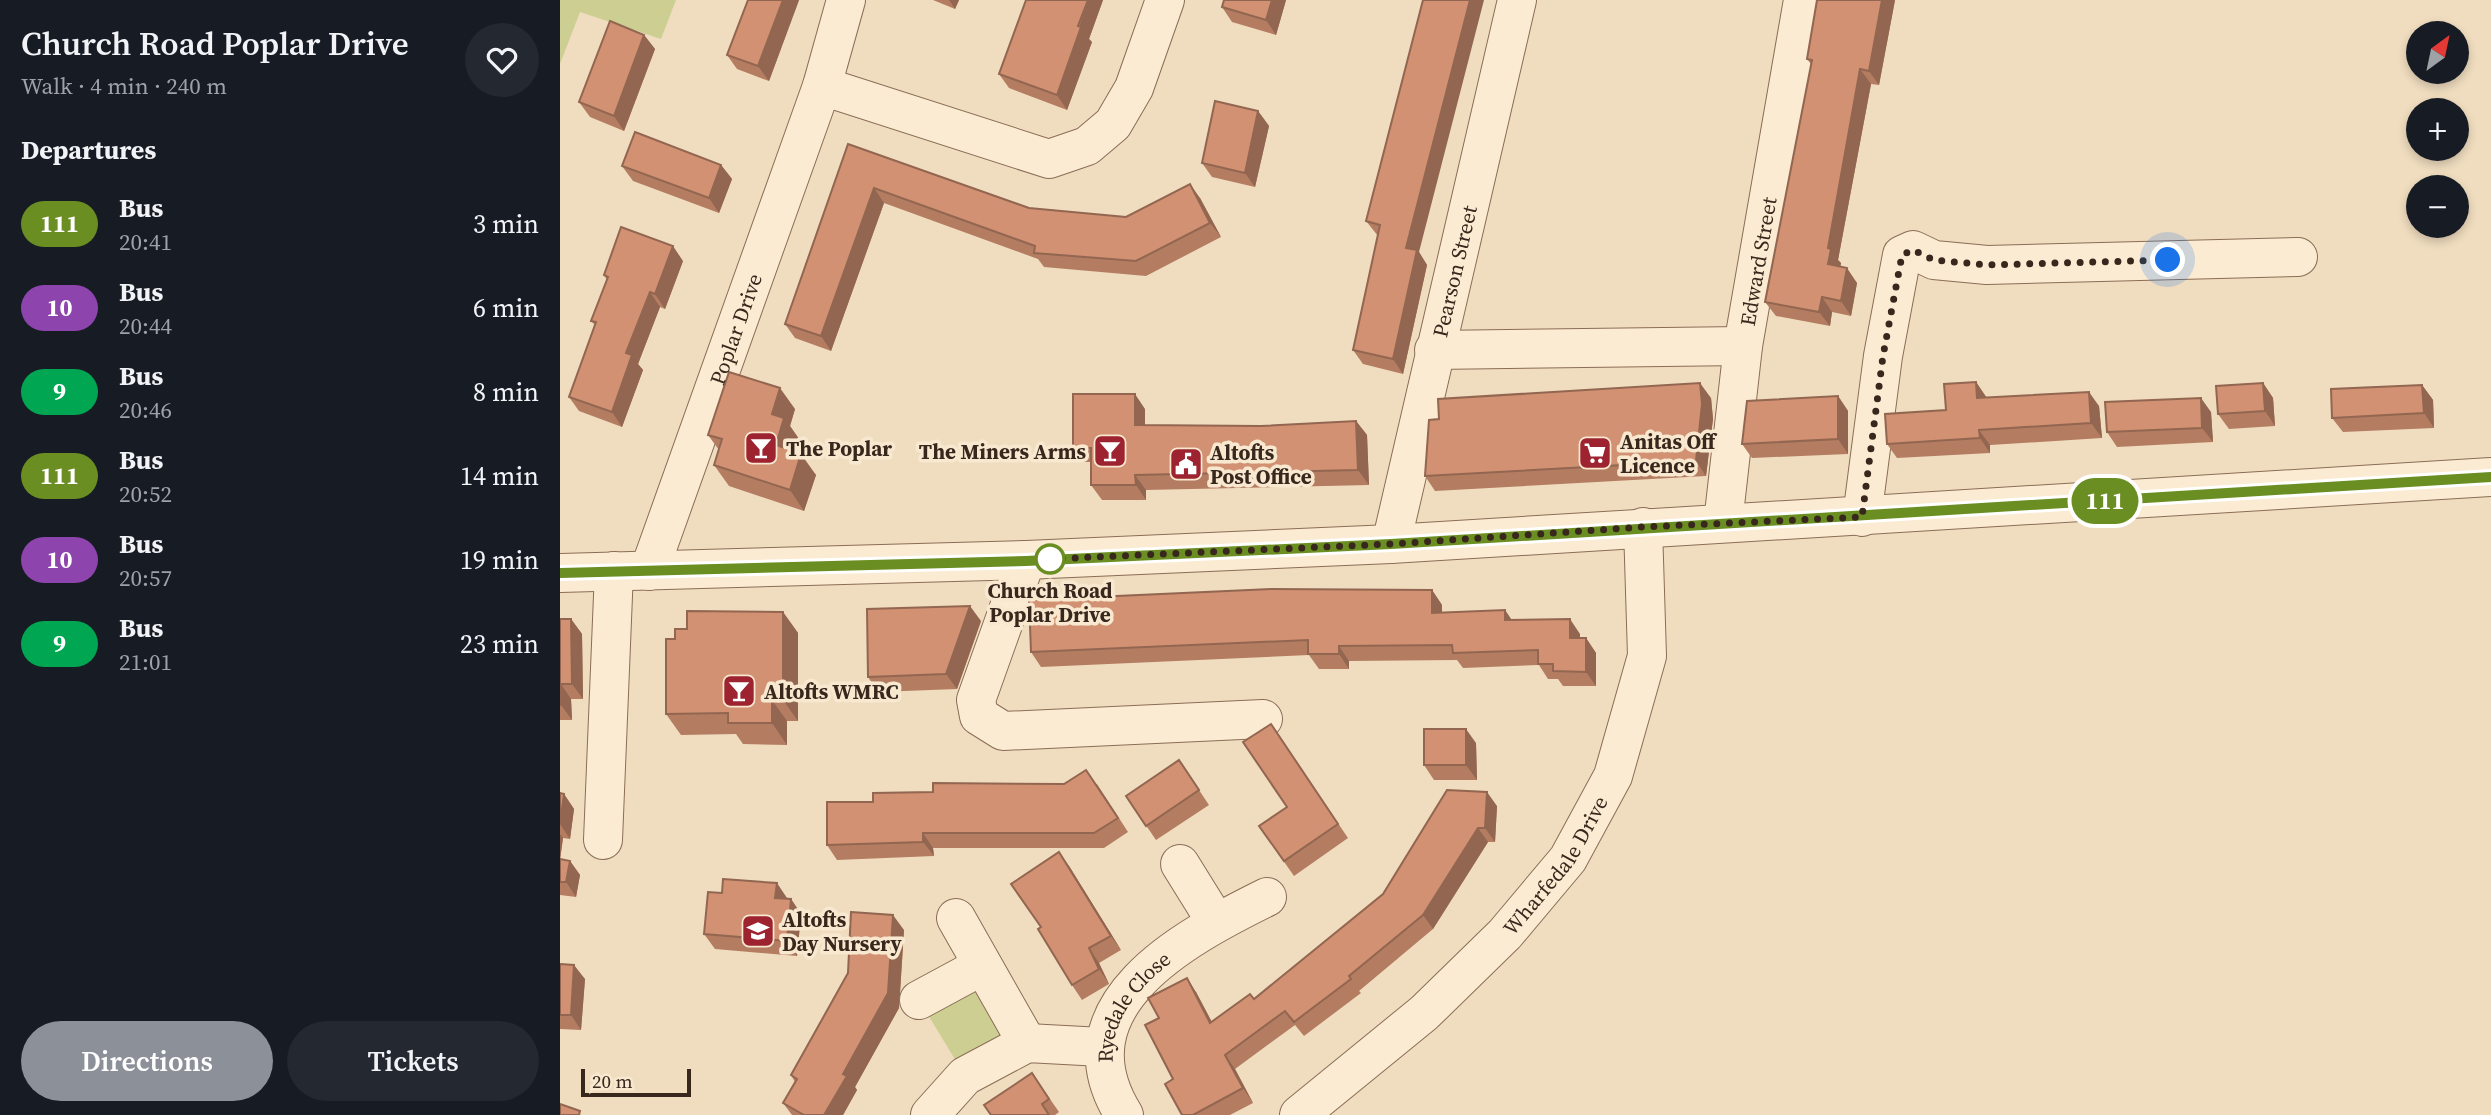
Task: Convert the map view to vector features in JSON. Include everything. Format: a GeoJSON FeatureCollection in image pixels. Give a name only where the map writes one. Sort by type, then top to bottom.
{"type":"FeatureCollection","features":[{"type":"Feature","properties":{"kind":"street","name":"Poplar Drive"},"geometry":{"type":"LineString","coordinates":[[603,839],[632,571],[822,86],[846,0]]}},
{"type":"Feature","properties":{"kind":"street"},"geometry":{"type":"LineString","coordinates":[[822,86],[1049,159],[1087,146],[1113,124],[1134,88],[1165,0]]}},
{"type":"Feature","properties":{"kind":"street","name":"Pearson Street"},"geometry":{"type":"LineString","coordinates":[[1391,544],[1517,0]]}},
{"type":"Feature","properties":{"kind":"street","name":"Edward Street"},"geometry":{"type":"LineString","coordinates":[[1723,523],[1743,346],[1803,0]]}},
{"type":"Feature","properties":{"kind":"street"},"geometry":{"type":"LineString","coordinates":[[1862,517],[1883,356],[1902,255],[1913,250],[1934,260],[1987,265],[2298,257]]}},
{"type":"Feature","properties":{"kind":"street"},"geometry":{"type":"LineString","coordinates":[[1434,350],[1743,346]]}},
{"type":"Feature","properties":{"kind":"street"},"geometry":{"type":"LineString","coordinates":[[560,573],[1026,561],[1391,544],[2491,477]]}},
{"type":"Feature","properties":{"kind":"street","name":"Wharfedale Drive"},"geometry":{"type":"LineString","coordinates":[[1299,1115],[1424,1013],[1504,934],[1568,859],[1613,776],[1647,656],[1643,527]]}},
{"type":"Feature","properties":{"kind":"street"},"geometry":{"type":"LineString","coordinates":[[1026,561],[976,700],[979,716],[1003,731],[1264,719]]}},
{"type":"Feature","properties":{"kind":"street"},"geometry":{"type":"LineString","coordinates":[[1180,864],[1216,922]]}},
{"type":"Feature","properties":{"kind":"street","name":"Ryedale Close"},"geometry":{"type":"LineString","coordinates":[[1124,1115],[1110,1093],[1102,1047],[1115,1012],[1139,980],[1174,949],[1216,922],[1267,897]]}},
{"type":"Feature","properties":{"kind":"street"},"geometry":{"type":"LineString","coordinates":[[956,918],[1027,1042]]}},
{"type":"Feature","properties":{"kind":"street"},"geometry":{"type":"LineString","coordinates":[[919,1000],[982,966]]}},
{"type":"Feature","properties":{"kind":"street"},"geometry":{"type":"LineString","coordinates":[[930,1115],[965,1076],[1027,1042],[1102,1047]]}},
{"type":"Feature","properties":{"kind":"green space"},"geometry":{"type":"Polygon","coordinates":[[[560,0],[676,0],[661,39],[580,12],[560,64],[560,0]]]}},
{"type":"Feature","properties":{"kind":"green space"},"geometry":{"type":"Polygon","coordinates":[[[982,966],[1027,1043],[965,1076],[919,1000],[982,966]]]}},
{"type":"Feature","properties":{"kind":"building"},"geometry":{"type":"Polygon","coordinates":[[[748,0],[783,0],[758,66],[727,55],[748,0]]]}},
{"type":"Feature","properties":{"kind":"building"},"geometry":{"type":"Polygon","coordinates":[[[1026,0],[1088,0],[1057,95],[999,74],[1026,0]]]}},
{"type":"Feature","properties":{"kind":"building"},"geometry":{"type":"Polygon","coordinates":[[[1224,0],[1272,0],[1266,20],[1222,7],[1224,0]]]}},
{"type":"Feature","properties":{"kind":"building"},"geometry":{"type":"Polygon","coordinates":[[[1423,0],[1470,0],[1406,248],[1417,250],[1393,359],[1353,350],[1380,225],[1366,221],[1423,0]]]}},
{"type":"Feature","properties":{"kind":"building"},"geometry":{"type":"Polygon","coordinates":[[[1817,0],[1882,0],[1869,71],[1860,69],[1828,248],[1831,249],[1828,264],[1847,268],[1841,301],[1822,297],[1819,312],[1765,302],[1812,60],[1807,59],[1817,0]]]}},
{"type":"Feature","properties":{"kind":"building"},"geometry":{"type":"Polygon","coordinates":[[[610,21],[644,35],[614,116],[579,102],[610,21]]]}},
{"type":"Feature","properties":{"kind":"building"},"geometry":{"type":"Polygon","coordinates":[[[1215,101],[1258,111],[1245,173],[1202,163],[1215,101]]]}},
{"type":"Feature","properties":{"kind":"building"},"geometry":{"type":"Polygon","coordinates":[[[635,132],[721,165],[709,198],[622,166],[635,132]]]}},
{"type":"Feature","properties":{"kind":"building"},"geometry":{"type":"Polygon","coordinates":[[[848,144],[1029,208],[1126,217],[1190,184],[1210,223],[1136,261],[1034,253],[1035,246],[874,188],[821,336],[785,324],[848,144]]]}},
{"type":"Feature","properties":{"kind":"building"},"geometry":{"type":"Polygon","coordinates":[[[621,227],[673,246],[655,294],[650,292],[626,353],[632,355],[612,412],[569,397],[596,322],[591,321],[608,277],[604,275],[621,227]]]}},
{"type":"Feature","properties":{"kind":"building","name":"The Poplar"},"geometry":{"type":"Polygon","coordinates":[[[729,372],[780,388],[772,414],[784,418],[776,445],[801,454],[790,490],[714,465],[722,439],[708,435],[729,372]]]}},
{"type":"Feature","properties":{"kind":"building"},"geometry":{"type":"Polygon","coordinates":[[[1976,382],[1977,398],[2089,392],[2091,423],[1979,430],[1980,438],[1887,444],[1885,414],[1946,410],[1944,384],[1976,382]]]}},
{"type":"Feature","properties":{"kind":"building"},"geometry":{"type":"Polygon","coordinates":[[[1700,383],[1702,404],[1696,461],[1425,476],[1429,420],[1439,419],[1438,399],[1700,383]]]}},
{"type":"Feature","properties":{"kind":"building"},"geometry":{"type":"Polygon","coordinates":[[[2263,383],[2265,411],[2218,414],[2216,386],[2263,383]]]}},
{"type":"Feature","properties":{"kind":"building"},"geometry":{"type":"Polygon","coordinates":[[[2422,385],[2424,413],[2332,418],[2331,389],[2422,385]]]}},
{"type":"Feature","properties":{"kind":"building"},"geometry":{"type":"Polygon","coordinates":[[[1073,394],[1135,394],[1135,425],[1261,426],[1356,421],[1358,470],[1135,475],[1136,485],[1091,485],[1091,448],[1073,448],[1073,394]]]}},
{"type":"Feature","properties":{"kind":"building"},"geometry":{"type":"Polygon","coordinates":[[[1838,396],[1838,439],[1742,444],[1747,401],[1838,396]]]}},
{"type":"Feature","properties":{"kind":"building"},"geometry":{"type":"Polygon","coordinates":[[[2201,398],[2202,428],[2107,432],[2105,402],[2201,398]]]}},
{"type":"Feature","properties":{"kind":"building"},"geometry":{"type":"Polygon","coordinates":[[[1271,589],[1432,590],[1432,613],[1505,610],[1505,620],[1570,619],[1570,638],[1586,638],[1586,672],[1553,671],[1553,664],[1538,664],[1538,650],[1453,653],[1452,645],[1339,646],[1339,654],[1308,654],[1308,640],[1031,652],[1029,600],[1271,589]]]}},
{"type":"Feature","properties":{"kind":"building"},"geometry":{"type":"Polygon","coordinates":[[[970,606],[946,674],[868,677],[867,609],[970,606]]]}},
{"type":"Feature","properties":{"kind":"building","name":"Altofts WMRC"},"geometry":{"type":"Polygon","coordinates":[[[687,611],[783,612],[783,700],[772,700],[772,723],[728,723],[728,713],[666,714],[666,639],[675,639],[675,629],[687,629],[687,611]]]}},
{"type":"Feature","properties":{"kind":"building"},"geometry":{"type":"Polygon","coordinates":[[[560,619],[571,619],[572,684],[561,684],[561,705],[560,705],[560,619]]]}},
{"type":"Feature","properties":{"kind":"building"},"geometry":{"type":"Polygon","coordinates":[[[1271,724],[1338,824],[1284,861],[1259,826],[1287,807],[1243,742],[1271,724]]]}},
{"type":"Feature","properties":{"kind":"building"},"geometry":{"type":"Polygon","coordinates":[[[1424,729],[1466,729],[1466,765],[1424,765],[1424,729]]]}},
{"type":"Feature","properties":{"kind":"building"},"geometry":{"type":"Polygon","coordinates":[[[1179,760],[1199,790],[1146,826],[1126,796],[1179,760]]]}},
{"type":"Feature","properties":{"kind":"building"},"geometry":{"type":"Polygon","coordinates":[[[1086,770],[1118,818],[1094,833],[923,833],[923,842],[827,845],[827,802],[873,802],[873,793],[933,792],[933,783],[1064,784],[1086,770]]]}},
{"type":"Feature","properties":{"kind":"building"},"geometry":{"type":"Polygon","coordinates":[[[1447,790],[1487,792],[1485,828],[1478,828],[1423,915],[1349,976],[1351,979],[1294,1022],[1285,1011],[1225,1055],[1243,1088],[1193,1115],[1182,1115],[1165,1084],[1173,1079],[1145,1025],[1159,1018],[1148,998],[1187,978],[1210,1023],[1250,994],[1254,999],[1383,894],[1447,790]]]}},
{"type":"Feature","properties":{"kind":"building"},"geometry":{"type":"Polygon","coordinates":[[[560,793],[564,794],[560,824],[560,793]]]}},
{"type":"Feature","properties":{"kind":"building"},"geometry":{"type":"Polygon","coordinates":[[[1059,852],[1111,936],[1089,948],[1099,969],[1072,985],[1038,929],[1041,927],[1011,884],[1059,852]]]}},
{"type":"Feature","properties":{"kind":"building"},"geometry":{"type":"Polygon","coordinates":[[[560,859],[570,861],[566,882],[560,882],[560,859]]]}},
{"type":"Feature","properties":{"kind":"building","name":"Altofts Day Nursery"},"geometry":{"type":"Polygon","coordinates":[[[723,879],[777,883],[775,898],[791,899],[787,941],[704,934],[708,892],[722,893],[723,879]]]}},
{"type":"Feature","properties":{"kind":"building"},"geometry":{"type":"Polygon","coordinates":[[[851,912],[893,915],[888,993],[843,1074],[847,1076],[824,1115],[804,1115],[783,1103],[797,1079],[791,1075],[848,973],[851,912]]]}},
{"type":"Feature","properties":{"kind":"building"},"geometry":{"type":"Polygon","coordinates":[[[560,964],[574,965],[571,1015],[560,1015],[560,964]]]}},
{"type":"Feature","properties":{"kind":"building"},"geometry":{"type":"Polygon","coordinates":[[[1032,1073],[1049,1099],[1042,1104],[1049,1115],[991,1115],[984,1105],[1032,1073]]]}},
{"type":"Feature","properties":{"kind":"building"},"geometry":{"type":"Polygon","coordinates":[[[560,1104],[580,1111],[579,1115],[560,1115],[560,1104]]]}},
{"type":"Feature","properties":{"kind":"bus line","name":"111"},"geometry":{"type":"LineString","coordinates":[[560,573],[1026,561],[1391,544],[2491,477]]}},
{"type":"Feature","properties":{"kind":"place","name":"The Poplar"},"geometry":{"type":"Point","coordinates":[761,448]}},
{"type":"Feature","properties":{"kind":"place","name":"The Miners Arms"},"geometry":{"type":"Point","coordinates":[1110,451]}},
{"type":"Feature","properties":{"kind":"place","name":"Anitas Off Licence"},"geometry":{"type":"Point","coordinates":[1595,453]}},
{"type":"Feature","properties":{"kind":"place","name":"Altofts Post Office"},"geometry":{"type":"Point","coordinates":[1186,464]}},
{"type":"Feature","properties":{"kind":"place","name":"Church Road Poplar Drive"},"geometry":{"type":"Point","coordinates":[1050,559]}},
{"type":"Feature","properties":{"kind":"place","name":"Altofts WMRC"},"geometry":{"type":"Point","coordinates":[739,691]}},
{"type":"Feature","properties":{"kind":"place","name":"Altofts Day Nursery"},"geometry":{"type":"Point","coordinates":[758,931]}},
{"type":"Feature","properties":{"kind":"route"},"geometry":{"type":"LineString","coordinates":[[1050,559],[1391,544],[1643,527],[1862,517],[1883,356],[1902,255],[1913,250],[1934,260],[1987,265],[2168,260]]}}]}
